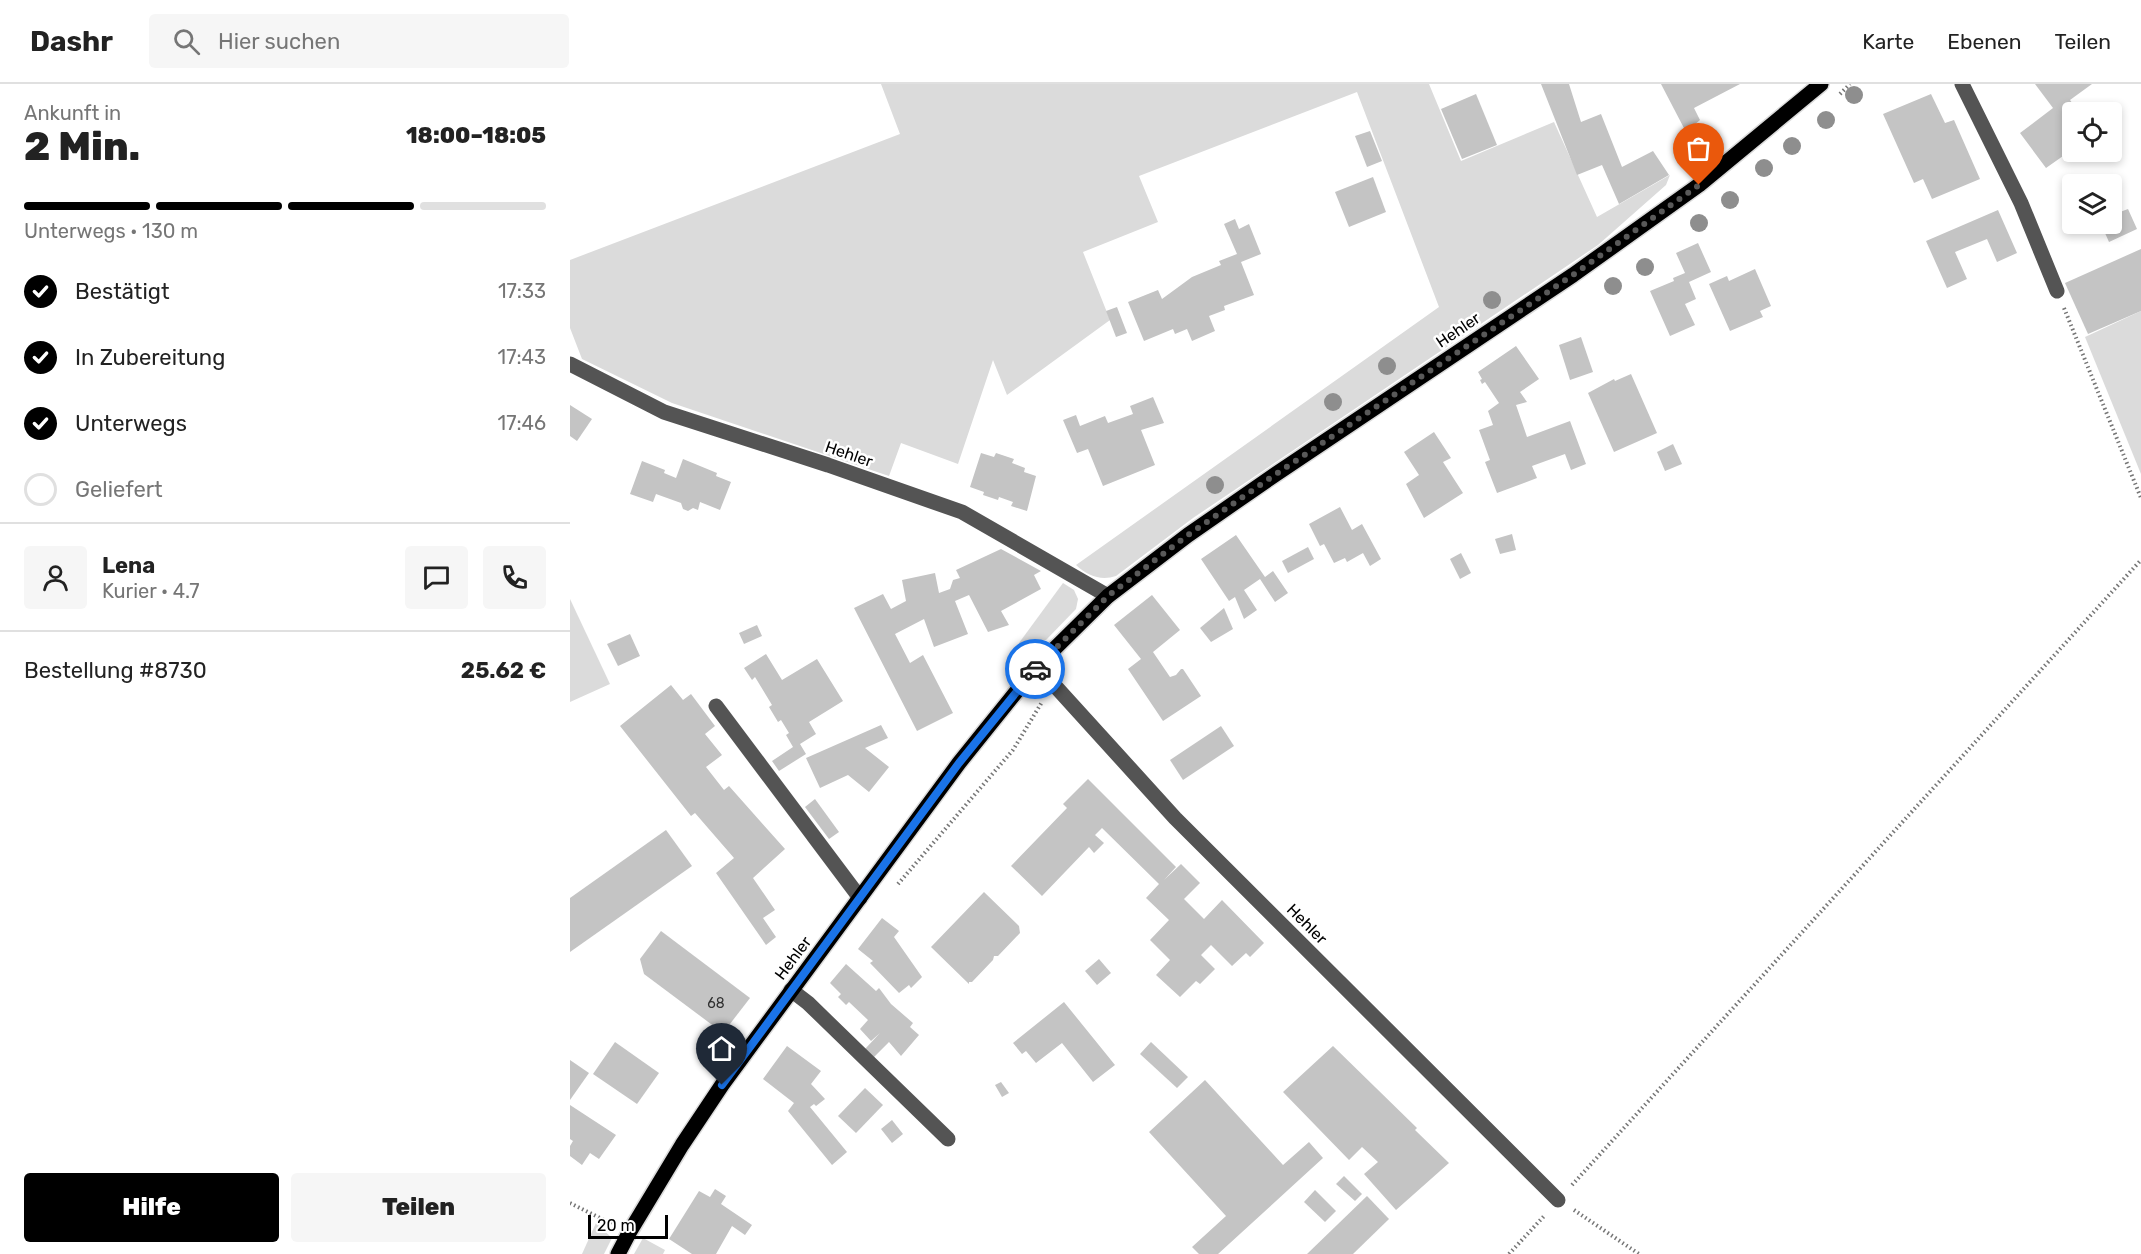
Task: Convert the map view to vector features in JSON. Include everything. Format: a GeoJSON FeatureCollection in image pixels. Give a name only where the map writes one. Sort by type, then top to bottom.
{"type":"FeatureCollection","features":[{"type":"Feature","properties":{"kind":"main road","name":"Hehler"},"geometry":{"type":"LineString","coordinates":[[618,1254],[682,1145],[722,1085],[959,763],[1037,666],[1108,596],[1188,535],[1573,275],[1689,192],[1821,84]]}},
{"type":"Feature","properties":{"kind":"street"},"geometry":{"type":"LineString","coordinates":[[1962,84],[2021,203],[2057,291]]}},
{"type":"Feature","properties":{"kind":"street","name":"Hehler"},"geometry":{"type":"LineString","coordinates":[[570,364],[664,412],[828,465],[962,512],[1108,596]]}},
{"type":"Feature","properties":{"kind":"street","name":"Hehler"},"geometry":{"type":"LineString","coordinates":[[1037,666],[1175,818],[1558,1200]]}},
{"type":"Feature","properties":{"kind":"street"},"geometry":{"type":"LineString","coordinates":[[716,706],[860,898]]}},
{"type":"Feature","properties":{"kind":"street"},"geometry":{"type":"LineString","coordinates":[[791,990],[948,1139]]}},
{"type":"Feature","properties":{"kind":"path"},"geometry":{"type":"LineString","coordinates":[[1831,101],[1850,84]]}},
{"type":"Feature","properties":{"kind":"path"},"geometry":{"type":"LineString","coordinates":[[2057,291],[2141,498]]}},
{"type":"Feature","properties":{"kind":"path"},"geometry":{"type":"LineString","coordinates":[[1509,1254],[2141,560]]}},
{"type":"Feature","properties":{"kind":"path"},"geometry":{"type":"LineString","coordinates":[[893,890],[973,800],[1013,750],[1053,684]]}},
{"type":"Feature","properties":{"kind":"path"},"geometry":{"type":"LineString","coordinates":[[1558,1200],[1639,1254]]}},
{"type":"Feature","properties":{"kind":"path"},"geometry":{"type":"LineString","coordinates":[[570,1203],[629,1233]]}},
{"type":"Feature","properties":{"kind":"shaded area"},"geometry":{"type":"Polygon","coordinates":[[[881,84],[1429,84],[1461,161],[1554,122],[1597,217],[1670,175],[1666,185],[1598,245],[1193,518],[1116,576],[1100,578],[1090,575],[1076,565],[1439,307],[1357,92],[1139,176],[1158,222],[1083,252],[1110,320],[1007,395],[993,360],[958,464],[901,443],[889,476],[672,403],[582,359],[570,328],[570,260],[900,134],[881,84]]]}},
{"type":"Feature","properties":{"kind":"shaded area"},"geometry":{"type":"Polygon","coordinates":[[[2141,311],[2141,474],[2085,337],[2141,311]]]}},
{"type":"Feature","properties":{"kind":"shaded area"},"geometry":{"type":"Polygon","coordinates":[[[1063,583],[1074,590],[1078,599],[1076,609],[1046,640],[1019,643],[1063,583]]]}},
{"type":"Feature","properties":{"kind":"shaded area"},"geometry":{"type":"Polygon","coordinates":[[[570,599],[610,684],[570,702],[570,599]]]}},
{"type":"Feature","properties":{"kind":"shaded area"},"geometry":{"type":"Polygon","coordinates":[[[596,1223],[612,1238],[604,1254],[582,1254],[596,1223]]]}},
{"type":"Feature","properties":{"kind":"shaded area"},"geometry":{"type":"Polygon","coordinates":[[[643,1238],[665,1250],[663,1254],[634,1254],[643,1238]]]}},
{"type":"Feature","properties":{"kind":"building"},"geometry":{"type":"Polygon","coordinates":[[[1541,84],[1569,84],[1581,122],[1601,114],[1622,167],[1653,151],[1669,175],[1619,204],[1602,165],[1577,175],[1541,84]]]}},
{"type":"Feature","properties":{"kind":"building"},"geometry":{"type":"Polygon","coordinates":[[[1661,84],[1740,84],[1694,108],[1700,120],[1686,132],[1661,84]]]}},
{"type":"Feature","properties":{"kind":"building"},"geometry":{"type":"Polygon","coordinates":[[[2035,84],[2092,84],[2070,100],[2072,102],[2062,102],[2062,157],[2046,168],[2020,133],[2053,108],[2035,84]]]}},
{"type":"Feature","properties":{"kind":"building"},"geometry":{"type":"Polygon","coordinates":[[[1476,94],[1497,145],[1462,159],[1441,109],[1476,94]]]}},
{"type":"Feature","properties":{"kind":"building"},"geometry":{"type":"Polygon","coordinates":[[[1931,94],[1945,123],[1954,120],[1980,179],[1932,199],[1923,179],[1914,183],[1883,114],[1931,94]]]}},
{"type":"Feature","properties":{"kind":"building"},"geometry":{"type":"Polygon","coordinates":[[[1370,131],[1382,161],[1367,167],[1355,136],[1370,131]]]}},
{"type":"Feature","properties":{"kind":"building"},"geometry":{"type":"Polygon","coordinates":[[[1373,177],[1386,212],[1349,227],[1335,192],[1373,177]]]}},
{"type":"Feature","properties":{"kind":"building"},"geometry":{"type":"Polygon","coordinates":[[[2128,209],[2137,229],[2109,242],[2105,234],[2122,234],[2122,211],[2128,209]]]}},
{"type":"Feature","properties":{"kind":"building"},"geometry":{"type":"Polygon","coordinates":[[[1998,210],[2017,253],[1997,262],[1987,239],[1955,252],[1967,279],[1947,288],[1926,241],[1998,210]]]}},
{"type":"Feature","properties":{"kind":"building"},"geometry":{"type":"Polygon","coordinates":[[[1235,219],[1239,229],[1249,224],[1261,254],[1241,262],[1254,295],[1224,306],[1225,310],[1209,316],[1215,331],[1192,341],[1187,329],[1175,334],[1173,329],[1144,341],[1128,302],[1158,290],[1162,299],[1192,277],[1221,265],[1219,261],[1237,254],[1224,224],[1235,219]]]}},
{"type":"Feature","properties":{"kind":"building"},"geometry":{"type":"Polygon","coordinates":[[[1698,243],[1711,272],[1689,282],[1696,299],[1685,304],[1695,325],[1670,336],[1650,291],[1674,281],[1673,278],[1685,273],[1676,253],[1698,243]]]}},
{"type":"Feature","properties":{"kind":"building"},"geometry":{"type":"Polygon","coordinates":[[[2141,249],[2141,311],[2088,334],[2065,283],[2141,249]]]}},
{"type":"Feature","properties":{"kind":"building"},"geometry":{"type":"Polygon","coordinates":[[[1755,269],[1771,306],[1760,311],[1763,317],[1730,331],[1709,284],[1727,276],[1729,281],[1755,269]]]}},
{"type":"Feature","properties":{"kind":"building"},"geometry":{"type":"Polygon","coordinates":[[[1117,307],[1127,333],[1116,337],[1106,311],[1117,307]]]}},
{"type":"Feature","properties":{"kind":"building"},"geometry":{"type":"Polygon","coordinates":[[[1581,337],[1593,372],[1570,380],[1559,345],[1581,337]]]}},
{"type":"Feature","properties":{"kind":"building"},"geometry":{"type":"Polygon","coordinates":[[[1516,346],[1539,379],[1520,392],[1527,402],[1516,405],[1527,437],[1570,421],[1586,464],[1571,470],[1565,454],[1532,466],[1537,478],[1497,493],[1485,462],[1490,460],[1479,430],[1493,425],[1488,411],[1499,403],[1485,382],[1482,384],[1478,372],[1516,346]]]}},
{"type":"Feature","properties":{"kind":"building"},"geometry":{"type":"Polygon","coordinates":[[[1631,374],[1657,433],[1614,452],[1588,393],[1614,379],[1615,381],[1631,374]]]}},
{"type":"Feature","properties":{"kind":"building"},"geometry":{"type":"Polygon","coordinates":[[[1153,397],[1164,423],[1141,430],[1155,465],[1103,486],[1088,449],[1077,453],[1063,420],[1076,415],[1080,426],[1105,416],[1108,423],[1133,414],[1130,406],[1153,397]]]}},
{"type":"Feature","properties":{"kind":"building"},"geometry":{"type":"Polygon","coordinates":[[[570,405],[592,419],[577,441],[570,436],[570,405]]]}},
{"type":"Feature","properties":{"kind":"building"},"geometry":{"type":"Polygon","coordinates":[[[1434,432],[1451,458],[1443,462],[1463,493],[1424,518],[1406,484],[1419,475],[1404,452],[1434,432]]]}},
{"type":"Feature","properties":{"kind":"building"},"geometry":{"type":"Polygon","coordinates":[[[1673,444],[1682,464],[1665,471],[1657,452],[1673,444]]]}},
{"type":"Feature","properties":{"kind":"building"},"geometry":{"type":"Polygon","coordinates":[[[981,453],[994,457],[996,453],[1014,459],[1012,463],[1025,468],[1024,472],[1036,476],[1027,511],[1011,506],[1013,502],[983,495],[984,492],[970,487],[981,453]]]}},
{"type":"Feature","properties":{"kind":"building"},"geometry":{"type":"Polygon","coordinates":[[[683,459],[717,473],[716,476],[731,482],[720,510],[700,502],[698,510],[693,508],[688,511],[683,509],[681,503],[656,494],[653,502],[630,494],[642,461],[665,470],[664,473],[676,478],[683,459]]]}},
{"type":"Feature","properties":{"kind":"building"},"geometry":{"type":"Polygon","coordinates":[[[1340,507],[1352,530],[1362,524],[1381,559],[1370,566],[1363,553],[1347,562],[1345,558],[1334,563],[1324,544],[1320,546],[1309,524],[1340,507]]]}},
{"type":"Feature","properties":{"kind":"building"},"geometry":{"type":"Polygon","coordinates":[[[1512,534],[1516,550],[1500,554],[1495,539],[1512,534]]]}},
{"type":"Feature","properties":{"kind":"building"},"geometry":{"type":"Polygon","coordinates":[[[1236,535],[1265,577],[1273,571],[1288,593],[1275,602],[1260,579],[1244,590],[1257,610],[1244,619],[1235,597],[1229,601],[1201,559],[1236,535]]]}},
{"type":"Feature","properties":{"kind":"building"},"geometry":{"type":"Polygon","coordinates":[[[1308,547],[1314,559],[1288,573],[1282,561],[1308,547]]]}},
{"type":"Feature","properties":{"kind":"building"},"geometry":{"type":"Polygon","coordinates":[[[1001,549],[1041,571],[1034,575],[1041,589],[1001,611],[1009,625],[988,632],[969,595],[955,601],[968,634],[934,647],[924,619],[895,634],[910,663],[923,655],[953,713],[917,731],[854,608],[883,594],[891,609],[906,601],[902,580],[935,573],[939,593],[950,589],[953,580],[960,578],[956,570],[1001,549]]]}},
{"type":"Feature","properties":{"kind":"building"},"geometry":{"type":"Polygon","coordinates":[[[1461,553],[1471,573],[1460,579],[1450,559],[1461,553]]]}},
{"type":"Feature","properties":{"kind":"building"},"geometry":{"type":"Polygon","coordinates":[[[1152,595],[1180,630],[1153,652],[1170,677],[1183,669],[1201,696],[1163,721],[1128,669],[1141,659],[1114,625],[1152,595]]]}},
{"type":"Feature","properties":{"kind":"building"},"geometry":{"type":"Polygon","coordinates":[[[1224,608],[1233,629],[1211,642],[1200,628],[1224,608]]]}},
{"type":"Feature","properties":{"kind":"building"},"geometry":{"type":"Polygon","coordinates":[[[757,625],[762,636],[744,644],[739,633],[757,625]]]}},
{"type":"Feature","properties":{"kind":"building"},"geometry":{"type":"Polygon","coordinates":[[[630,634],[640,656],[618,666],[607,644],[630,634]]]}},
{"type":"Feature","properties":{"kind":"building"},"geometry":{"type":"Polygon","coordinates":[[[766,654],[782,680],[817,659],[843,701],[809,722],[816,734],[800,744],[806,754],[779,771],[772,761],[793,747],[786,735],[789,733],[781,720],[778,722],[769,707],[772,705],[755,677],[752,680],[744,668],[766,654]]]}},
{"type":"Feature","properties":{"kind":"building"},"geometry":{"type":"Polygon","coordinates":[[[671,685],[683,700],[691,694],[715,726],[705,734],[722,755],[706,767],[724,790],[729,786],[785,849],[753,878],[775,910],[763,918],[776,937],[766,945],[716,873],[734,858],[695,813],[691,816],[620,726],[671,685]]]}},
{"type":"Feature","properties":{"kind":"building"},"geometry":{"type":"Polygon","coordinates":[[[881,725],[888,738],[865,748],[889,767],[869,792],[848,775],[820,788],[806,758],[881,725]]]}},
{"type":"Feature","properties":{"kind":"building"},"geometry":{"type":"Polygon","coordinates":[[[1221,726],[1234,746],[1183,780],[1170,760],[1221,726]]]}},
{"type":"Feature","properties":{"kind":"building"},"geometry":{"type":"Polygon","coordinates":[[[1088,779],[1176,867],[1164,880],[1181,864],[1200,883],[1184,899],[1204,919],[1222,900],[1264,943],[1250,957],[1246,953],[1232,966],[1211,945],[1201,955],[1215,969],[1200,984],[1196,981],[1180,997],[1156,975],[1170,960],[1150,940],[1169,920],[1146,898],[1159,884],[1102,828],[1095,835],[1104,843],[1094,853],[1089,847],[1042,896],[1011,866],[1067,808],[1063,804],[1088,779]]]}},
{"type":"Feature","properties":{"kind":"building"},"geometry":{"type":"Polygon","coordinates":[[[815,799],[839,832],[829,839],[805,807],[815,799]]]}},
{"type":"Feature","properties":{"kind":"building"},"geometry":{"type":"Polygon","coordinates":[[[666,830],[692,866],[570,952],[570,898],[666,830]]]}},
{"type":"Feature","properties":{"kind":"building"},"geometry":{"type":"Polygon","coordinates":[[[984,892],[1019,926],[1020,933],[998,956],[994,956],[993,960],[969,984],[931,947],[984,892]]]}},
{"type":"Feature","properties":{"kind":"building"},"geometry":{"type":"Polygon","coordinates":[[[882,918],[899,931],[894,937],[922,977],[911,988],[909,985],[899,993],[870,963],[873,961],[858,949],[882,918]]]}},
{"type":"Feature","properties":{"kind":"building"},"geometry":{"type":"Polygon","coordinates":[[[661,931],[750,998],[723,1033],[644,974],[640,959],[661,931]]]}},
{"type":"Feature","properties":{"kind":"building"},"geometry":{"type":"Polygon","coordinates":[[[1099,959],[1111,973],[1097,985],[1085,971],[1099,959]]]}},
{"type":"Feature","properties":{"kind":"building"},"geometry":{"type":"Polygon","coordinates":[[[846,964],[876,991],[879,988],[891,1004],[913,1023],[910,1027],[919,1035],[901,1056],[889,1042],[874,1057],[865,1049],[880,1033],[871,1041],[860,1029],[868,1020],[849,1002],[846,1005],[838,997],[841,994],[830,983],[846,964]]]}},
{"type":"Feature","properties":{"kind":"building"},"geometry":{"type":"Polygon","coordinates":[[[1064,1002],[1115,1065],[1093,1082],[1062,1043],[1036,1063],[1026,1051],[1022,1054],[1013,1043],[1064,1002]]]}},
{"type":"Feature","properties":{"kind":"building"},"geometry":{"type":"Polygon","coordinates":[[[615,1042],[659,1073],[637,1104],[593,1074],[615,1042]]]}},
{"type":"Feature","properties":{"kind":"building"},"geometry":{"type":"Polygon","coordinates":[[[1151,1042],[1188,1077],[1177,1088],[1140,1054],[1151,1042]]]}},
{"type":"Feature","properties":{"kind":"building"},"geometry":{"type":"Polygon","coordinates":[[[787,1046],[821,1071],[811,1084],[825,1099],[816,1106],[814,1104],[810,1107],[847,1152],[832,1165],[788,1111],[794,1103],[763,1079],[787,1046]]]}},
{"type":"Feature","properties":{"kind":"building"},"geometry":{"type":"Polygon","coordinates":[[[1333,1046],[1417,1128],[1415,1130],[1449,1163],[1396,1210],[1364,1174],[1378,1162],[1362,1147],[1349,1160],[1283,1092],[1333,1046]]]}},
{"type":"Feature","properties":{"kind":"building"},"geometry":{"type":"Polygon","coordinates":[[[570,1060],[589,1073],[570,1100],[570,1060]]]}},
{"type":"Feature","properties":{"kind":"building"},"geometry":{"type":"Polygon","coordinates":[[[1205,1080],[1283,1165],[1309,1142],[1323,1158],[1218,1254],[1199,1254],[1192,1247],[1226,1216],[1149,1132],[1205,1080]]]}},
{"type":"Feature","properties":{"kind":"building"},"geometry":{"type":"Polygon","coordinates":[[[1001,1082],[1009,1093],[1002,1097],[995,1085],[1001,1082]]]}},
{"type":"Feature","properties":{"kind":"building"},"geometry":{"type":"Polygon","coordinates":[[[865,1088],[883,1105],[856,1133],[838,1116],[865,1088]]]}},
{"type":"Feature","properties":{"kind":"building"},"geometry":{"type":"Polygon","coordinates":[[[570,1105],[616,1135],[599,1159],[590,1153],[582,1165],[570,1156],[570,1146],[573,1141],[570,1139],[570,1105]]]}},
{"type":"Feature","properties":{"kind":"building"},"geometry":{"type":"Polygon","coordinates":[[[892,1120],[903,1134],[892,1143],[881,1129],[892,1120]]]}},
{"type":"Feature","properties":{"kind":"building"},"geometry":{"type":"Polygon","coordinates":[[[1344,1176],[1362,1194],[1355,1201],[1336,1184],[1344,1176]]]}},
{"type":"Feature","properties":{"kind":"building"},"geometry":{"type":"Polygon","coordinates":[[[715,1189],[726,1196],[721,1204],[752,1225],[745,1235],[732,1226],[716,1254],[692,1254],[669,1239],[699,1191],[710,1197],[715,1189]]]}},
{"type":"Feature","properties":{"kind":"building"},"geometry":{"type":"Polygon","coordinates":[[[1315,1190],[1336,1211],[1325,1222],[1304,1202],[1315,1190]]]}},
{"type":"Feature","properties":{"kind":"building"},"geometry":{"type":"Polygon","coordinates":[[[1367,1196],[1389,1219],[1353,1254],[1307,1254],[1367,1196]]]}},
{"type":"Feature","properties":{"kind":"way so far"},"geometry":{"type":"LineString","coordinates":[[1035,669],[1108,596],[1188,535],[1573,275],[1699,185]]}},
{"type":"Feature","properties":{"kind":"route"},"geometry":{"type":"LineString","coordinates":[[722,1085],[959,763],[1035,669]]}}]}
